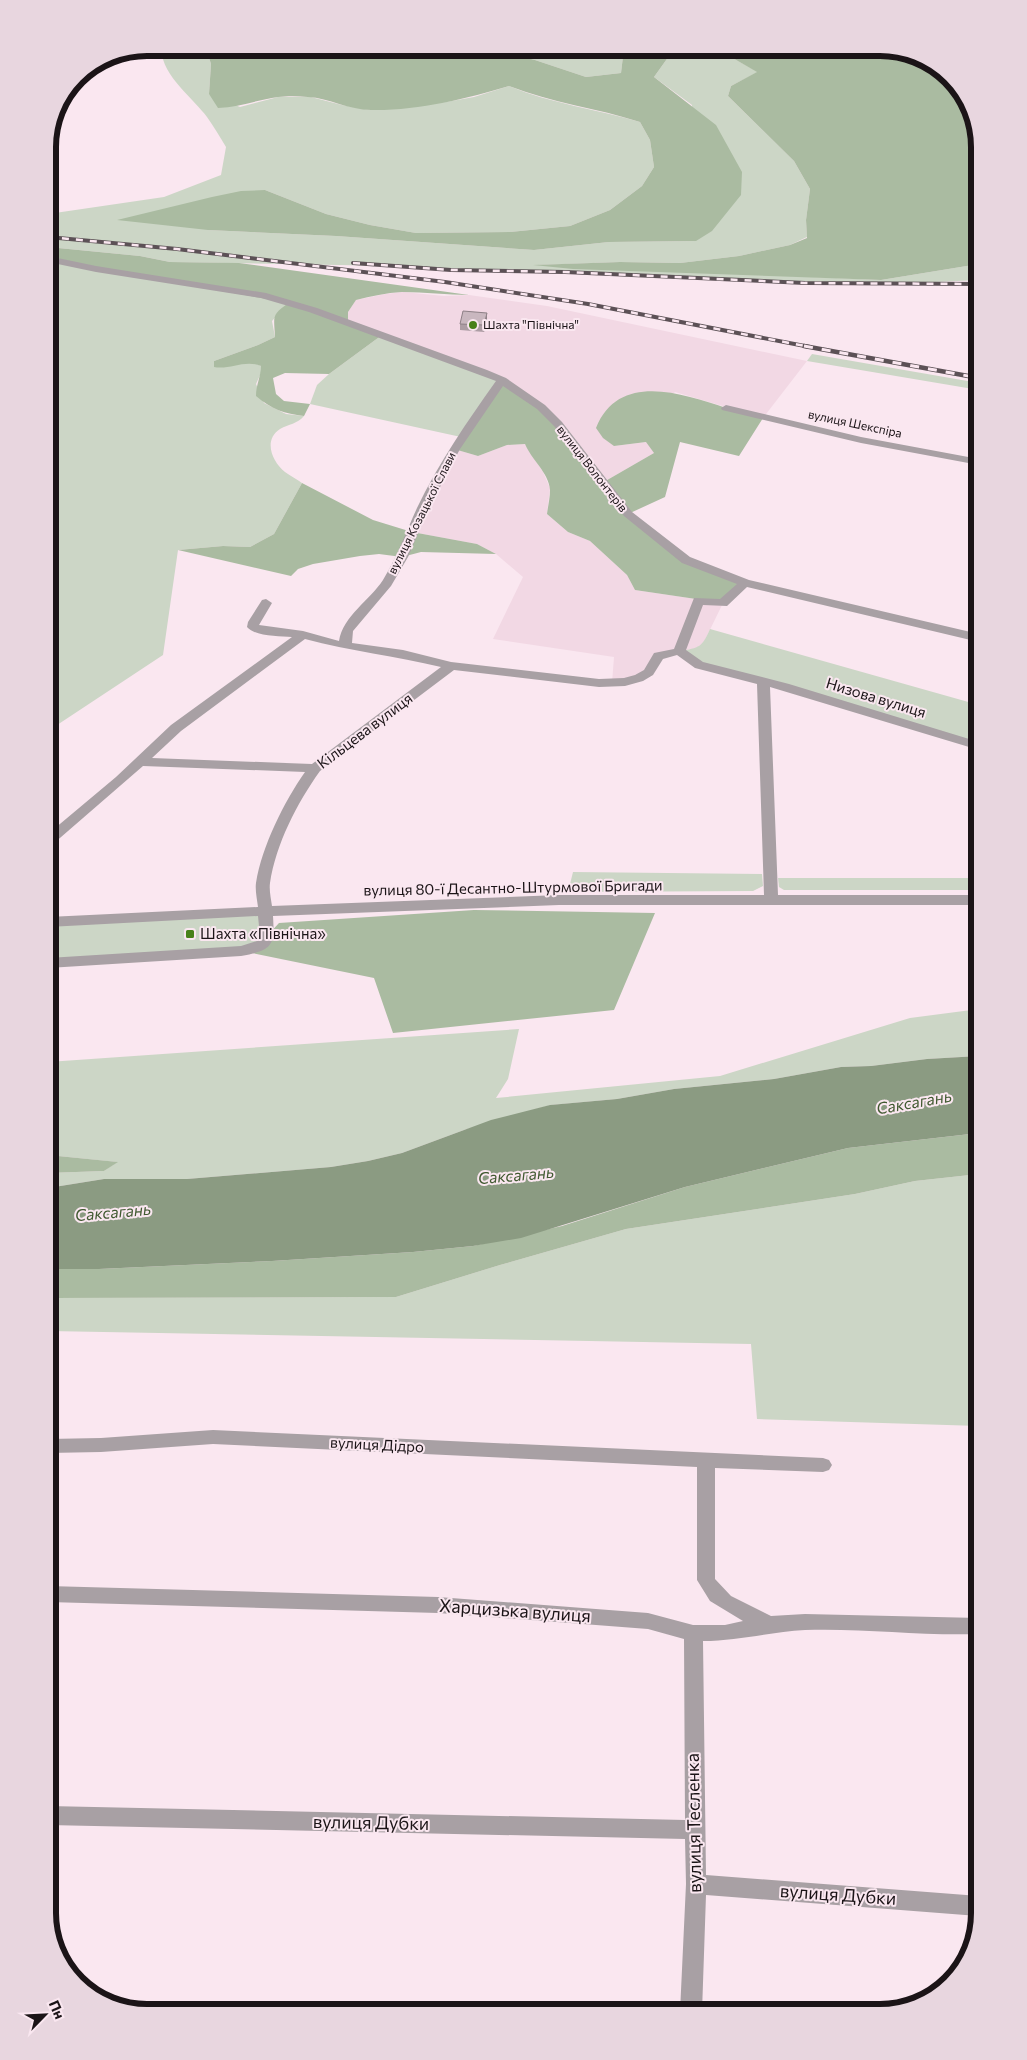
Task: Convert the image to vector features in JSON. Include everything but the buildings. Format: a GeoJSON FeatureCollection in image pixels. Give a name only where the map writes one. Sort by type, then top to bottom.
{"type":"FeatureCollection","features":[{"type":"Feature","properties":{"kind":"street","name":"вулиця Волонтерів"},"geometry":{"type":"LineString","coordinates":[[56,261],[96,270],[262,295],[298,305],[502,380],[540,407],[558,424],[623,509],[686,560],[745,583],[971,636]]}},
{"type":"Feature","properties":{"kind":"street","name":"вулиця Козацької Слави"},"geometry":{"type":"LineString","coordinates":[[345,646],[347,630],[387,582],[402,557],[423,508],[454,449],[502,380]]}},
{"type":"Feature","properties":{"kind":"street","name":"вулиця Шекспіра"},"geometry":{"type":"LineString","coordinates":[[726,408],[861,440],[971,460]]}},
{"type":"Feature","properties":{"kind":"street"},"geometry":{"type":"LineString","coordinates":[[266,604],[254,622],[253,627],[266,631],[303,635],[345,646],[403,654],[451,666],[612,683],[638,678],[649,672],[658,656],[680,651],[698,601],[723,603],[745,583]]}},
{"type":"Feature","properties":{"kind":"street"},"geometry":{"type":"LineString","coordinates":[[56,834],[140,762],[176,728],[303,635]]}},
{"type":"Feature","properties":{"kind":"street","name":"Низова вулиця"},"geometry":{"type":"LineString","coordinates":[[680,651],[699,665],[971,743]]}},
{"type":"Feature","properties":{"kind":"street","name":"Кільцева вулиця"},"geometry":{"type":"LineString","coordinates":[[56,962],[257,948],[263,944],[267,936],[263,885],[269,856],[280,828],[298,792],[315,768],[451,666]]}},
{"type":"Feature","properties":{"kind":"street"},"geometry":{"type":"LineString","coordinates":[[763,682],[771,900]]}},
{"type":"Feature","properties":{"kind":"street"},"geometry":{"type":"LineString","coordinates":[[140,762],[315,768]]}},
{"type":"Feature","properties":{"kind":"street","name":"вулиця 80-ї Десантно-Штурмової Бригади"},"geometry":{"type":"LineString","coordinates":[[56,922],[265,911],[559,900],[971,900]]}},
{"type":"Feature","properties":{"kind":"street","name":"вулиця Дідро"},"geometry":{"type":"LineString","coordinates":[[56,1446],[101,1445],[213,1437],[823,1465]]}},
{"type":"Feature","properties":{"kind":"street"},"geometry":{"type":"LineString","coordinates":[[706,1461],[706,1580],[710,1589],[723,1600],[770,1625]]}},
{"type":"Feature","properties":{"kind":"street","name":"Харцизька вулиця"},"geometry":{"type":"LineString","coordinates":[[56,1594],[438,1605],[648,1621],[693,1633],[725,1633],[770,1625],[850,1622],[971,1626]]}},
{"type":"Feature","properties":{"kind":"street","name":"вулиця Тесленка"},"geometry":{"type":"LineString","coordinates":[[691,2004],[696,1884],[693,1633]]}},
{"type":"Feature","properties":{"kind":"street","name":"вулиця Дубки"},"geometry":{"type":"LineString","coordinates":[[56,1816],[694,1830]]}},
{"type":"Feature","properties":{"kind":"street","name":"вулиця Дубки"},"geometry":{"type":"LineString","coordinates":[[696,1884],[971,1905]]}},
{"type":"Feature","properties":{"kind":"shaded area"},"geometry":{"type":"Polygon","coordinates":[[[208,56],[211,64],[209,94],[240,107],[278,97],[311,97],[370,110],[446,102],[474,97],[509,86],[558,102],[640,122],[650,140],[654,167],[642,186],[610,210],[570,226],[510,232],[416,233],[370,225],[326,214],[265,190],[208,230],[336,236],[534,250],[609,242],[696,241],[692,105],[654,77],[669,56],[731,57],[758,72],[731,86],[728,96],[794,161],[810,189],[806,220],[807,237],[790,245],[739,256],[680,263],[620,262],[538,265],[881,280],[971,265],[971,280],[914,283],[805,283],[393,266],[170,262],[140,256],[56,248],[56,213],[164,197],[221,175],[226,147],[207,117],[171,76],[163,57],[208,56]]]}},
{"type":"Feature","properties":{"kind":"shaded area"},"geometry":{"type":"Polygon","coordinates":[[[208,56],[519,56],[586,77],[621,73],[623,56],[669,56],[654,77],[716,125],[742,172],[741,195],[712,231],[696,241],[609,242],[534,250],[336,236],[208,230],[117,220],[241,191],[265,190],[326,214],[370,225],[416,233],[510,232],[570,226],[610,210],[642,186],[654,167],[650,140],[640,122],[542,97],[509,86],[458,100],[388,110],[355,108],[324,99],[293,96],[218,108],[209,94],[211,64],[208,56]]]}},
{"type":"Feature","properties":{"kind":"shaded area"},"geometry":{"type":"Polygon","coordinates":[[[519,56],[623,56],[621,73],[586,77],[519,56]]]}},
{"type":"Feature","properties":{"kind":"shaded area"},"geometry":{"type":"Polygon","coordinates":[[[669,56],[885,56],[909,61],[940,79],[952,92],[964,113],[971,142],[971,265],[881,280],[573,269],[533,265],[620,262],[680,263],[739,256],[790,245],[807,238],[806,220],[810,189],[794,161],[728,96],[731,86],[757,72],[731,57],[669,56]]]}},
{"type":"Feature","properties":{"kind":"shaded area"},"geometry":{"type":"Polygon","coordinates":[[[56,248],[140,256],[170,262],[239,263],[469,295],[402,292],[356,300],[348,312],[348,320],[382,335],[329,374],[285,373],[273,378],[276,394],[284,401],[310,404],[304,416],[278,410],[256,396],[261,366],[243,364],[220,368],[214,367],[214,361],[275,337],[276,313],[289,303],[93,268],[56,258],[56,248]]]}},
{"type":"Feature","properties":{"kind":"shaded area"},"geometry":{"type":"Polygon","coordinates":[[[56,258],[290,302],[272,321],[275,337],[214,361],[255,363],[261,366],[261,373],[256,384],[264,403],[286,414],[304,416],[280,429],[272,439],[271,445],[273,457],[280,468],[302,483],[274,534],[250,547],[223,546],[178,550],[163,655],[56,726],[56,258]]]}},
{"type":"Feature","properties":{"kind":"shaded area"},"geometry":{"type":"Polygon","coordinates":[[[403,292],[444,296],[469,295],[547,306],[807,361],[763,418],[675,392],[614,446],[647,442],[654,453],[602,483],[348,320],[348,312],[356,300],[403,292]]]}},
{"type":"Feature","properties":{"kind":"shaded area"},"geometry":{"type":"Polygon","coordinates":[[[382,335],[502,380],[461,437],[310,404],[317,385],[382,335]]]}},
{"type":"Feature","properties":{"kind":"shaded area"},"geometry":{"type":"Polygon","coordinates":[[[812,354],[971,382],[971,389],[807,361],[812,354]]]}},
{"type":"Feature","properties":{"kind":"shaded area"},"geometry":{"type":"Polygon","coordinates":[[[502,380],[541,407],[602,483],[654,453],[646,442],[614,446],[603,438],[596,428],[606,410],[620,399],[636,393],[654,391],[672,393],[763,418],[739,456],[680,442],[665,497],[628,514],[686,560],[745,583],[723,603],[635,590],[627,575],[590,541],[568,532],[547,514],[550,493],[549,484],[525,444],[507,445],[478,456],[454,449],[502,380]]]}},
{"type":"Feature","properties":{"kind":"shaded area"},"geometry":{"type":"Polygon","coordinates":[[[525,444],[543,472],[550,488],[547,514],[568,532],[590,541],[627,575],[635,590],[723,603],[703,644],[694,649],[666,653],[649,672],[612,683],[614,657],[493,639],[523,577],[496,554],[477,544],[412,532],[454,449],[478,456],[507,445],[525,444]]]}},
{"type":"Feature","properties":{"kind":"shaded area"},"geometry":{"type":"Polygon","coordinates":[[[302,483],[373,520],[412,532],[477,544],[496,554],[421,552],[402,557],[379,554],[360,556],[313,564],[298,569],[291,576],[178,550],[223,546],[250,547],[274,534],[302,483]]]}},
{"type":"Feature","properties":{"kind":"shaded area"},"geometry":{"type":"Polygon","coordinates":[[[710,629],[971,703],[971,744],[784,687],[723,673],[679,651],[692,649],[699,646],[705,640],[710,629]]]}},
{"type":"Feature","properties":{"kind":"shaded area"},"geometry":{"type":"Polygon","coordinates":[[[573,872],[762,874],[763,886],[753,891],[568,892],[573,872]]]}},
{"type":"Feature","properties":{"kind":"shaded area"},"geometry":{"type":"Polygon","coordinates":[[[778,878],[971,878],[971,890],[784,890],[779,887],[778,878]]]}},
{"type":"Feature","properties":{"kind":"shaded area"},"geometry":{"type":"Polygon","coordinates":[[[474,910],[655,913],[614,1010],[393,1033],[374,978],[242,951],[267,936],[279,923],[474,910]]]}},
{"type":"Feature","properties":{"kind":"shaded area"},"geometry":{"type":"Polygon","coordinates":[[[265,911],[267,936],[241,951],[56,963],[56,922],[265,911]]]}},
{"type":"Feature","properties":{"kind":"shaded area"},"geometry":{"type":"Polygon","coordinates":[[[971,1010],[971,1056],[841,1067],[774,1079],[674,1089],[617,1099],[551,1105],[464,1130],[402,1153],[331,1167],[187,1179],[104,1179],[56,1187],[56,1173],[104,1171],[117,1162],[56,1156],[56,1061],[519,1029],[508,1079],[496,1098],[720,1076],[910,1018],[971,1010]]]}},
{"type":"Feature","properties":{"kind":"shaded area"},"geometry":{"type":"Polygon","coordinates":[[[971,1134],[971,1175],[915,1181],[855,1194],[626,1229],[396,1297],[56,1298],[56,1269],[99,1269],[272,1261],[413,1252],[473,1246],[562,1226],[685,1187],[848,1148],[971,1134]]]}},
{"type":"Feature","properties":{"kind":"shaded area"},"geometry":{"type":"Polygon","coordinates":[[[56,1156],[118,1162],[104,1171],[56,1173],[56,1156]]]}},
{"type":"Feature","properties":{"kind":"shaded area"},"geometry":{"type":"Polygon","coordinates":[[[971,1175],[971,1426],[757,1419],[751,1344],[56,1331],[56,1298],[396,1297],[626,1229],[855,1194],[915,1181],[971,1175]]]}},
{"type":"Feature","properties":{"kind":"water","name":"Саксагань"},"geometry":{"type":"Polygon","coordinates":[[[971,1056],[971,1134],[848,1148],[685,1187],[521,1238],[473,1246],[413,1252],[272,1261],[99,1269],[56,1269],[56,1187],[104,1179],[187,1179],[331,1167],[402,1153],[491,1120],[550,1105],[617,1099],[674,1089],[774,1079],[841,1067],[871,1066],[927,1059],[971,1056]]]}},
{"type":"Feature","properties":{"kind":"railway"},"geometry":{"type":"LineString","coordinates":[[56,238],[177,249],[445,282],[588,304],[810,347]]}},
{"type":"Feature","properties":{"kind":"railway"},"geometry":{"type":"LineString","coordinates":[[353,263],[451,270],[565,272],[805,283],[971,284]]}},
{"type":"Feature","properties":{"kind":"railway"},"geometry":{"type":"LineString","coordinates":[[804,346],[971,377]]}},
{"type":"Feature","properties":{"kind":"place","name":"Шахта \"Північна\""},"geometry":{"type":"Point","coordinates":[473,325]}},
{"type":"Feature","properties":{"kind":"place","name":"Шахта «Північна»"},"geometry":{"type":"Point","coordinates":[190,934]}}]}
